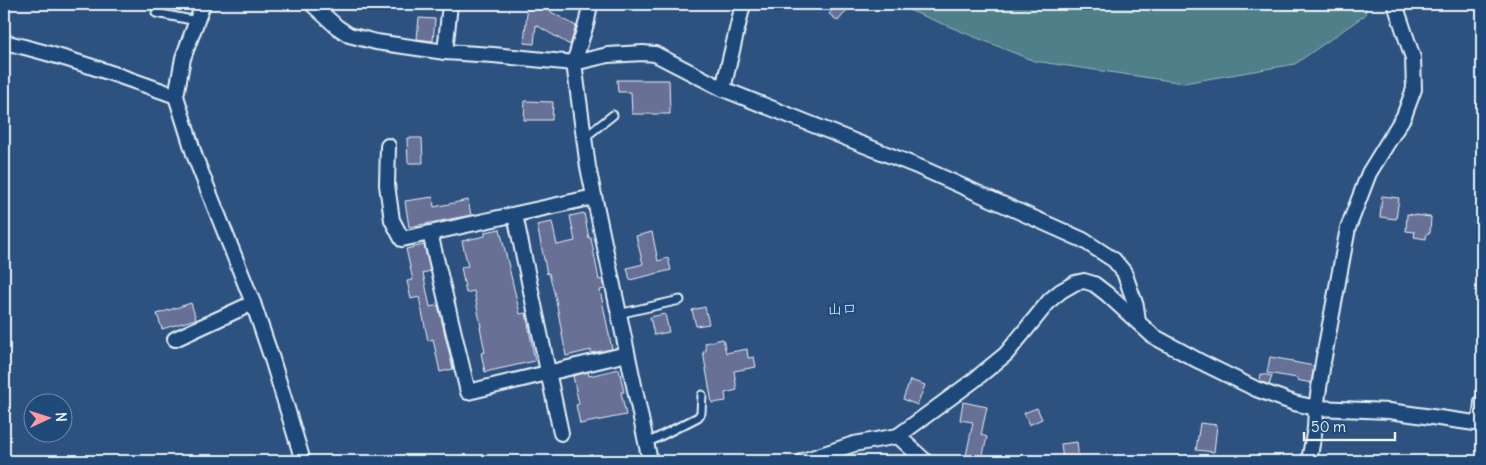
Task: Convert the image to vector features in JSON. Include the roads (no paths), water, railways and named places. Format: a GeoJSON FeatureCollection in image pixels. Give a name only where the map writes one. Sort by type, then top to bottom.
{"type":"FeatureCollection","features":[{"type":"Feature","properties":{"kind":"street"},"geometry":{"type":"LineString","coordinates":[[203,4],[184,58],[176,96],[195,157],[272,359],[303,461]]}},
{"type":"Feature","properties":{"kind":"street"},"geometry":{"type":"LineString","coordinates":[[312,4],[337,27],[350,35],[376,42],[445,52],[574,63],[608,55],[655,54],[723,89],[919,167],[1083,240],[1114,260],[1124,272],[1136,306],[1138,322]]}},
{"type":"Feature","properties":{"kind":"street"},"geometry":{"type":"LineString","coordinates":[[445,52],[450,4]]}},
{"type":"Feature","properties":{"kind":"street"},"geometry":{"type":"LineString","coordinates":[[590,4],[587,21],[574,63],[594,197],[650,461]]}},
{"type":"Feature","properties":{"kind":"street"},"geometry":{"type":"LineString","coordinates":[[723,89],[743,4]]}},
{"type":"Feature","properties":{"kind":"street"},"geometry":{"type":"LineString","coordinates":[[1309,461],[1315,428],[1316,408],[1348,228],[1369,173],[1404,116],[1414,89],[1413,58],[1394,4]]}},
{"type":"Feature","properties":{"kind":"street"},"geometry":{"type":"LineString","coordinates":[[4,42],[54,54],[176,96]]}},
{"type":"Feature","properties":{"kind":"street"},"geometry":{"type":"LineString","coordinates":[[388,146],[387,185],[392,220],[402,239],[594,197]]}},
{"type":"Feature","properties":{"kind":"street"},"geometry":{"type":"LineString","coordinates":[[515,215],[561,433]]}},
{"type":"Feature","properties":{"kind":"street"},"geometry":{"type":"LineString","coordinates":[[430,233],[468,392],[628,354]]}},
{"type":"Feature","properties":{"kind":"street"},"geometry":{"type":"LineString","coordinates":[[803,461],[854,444],[898,436],[973,381],[1006,354],[1050,300],[1075,283],[1084,281],[1094,284],[1153,336],[1256,389],[1294,403],[1316,408],[1389,411],[1481,424],[1482,402]]}},
{"type":"Feature","properties":{"kind":"street"},"geometry":{"type":"LineString","coordinates":[[175,339],[252,303]]}},
{"type":"Feature","properties":{"kind":"street"},"geometry":{"type":"LineString","coordinates":[[898,436],[925,461]]}},
{"type":"Feature","properties":{"kind":"lane"},"geometry":{"type":"LineString","coordinates":[[156,13],[197,22]]}},
{"type":"Feature","properties":{"kind":"lane"},"geometry":{"type":"LineString","coordinates":[[584,139],[614,115]]}},
{"type":"Feature","properties":{"kind":"lane"},"geometry":{"type":"LineString","coordinates":[[618,314],[680,300]]}},
{"type":"Feature","properties":{"kind":"lane"},"geometry":{"type":"LineString","coordinates":[[645,444],[698,417],[701,413],[702,395]]}},
{"type":"Feature","properties":{"kind":"district","name":"山口"},"geometry":{"type":"Point","coordinates":[842,309]}}]}
